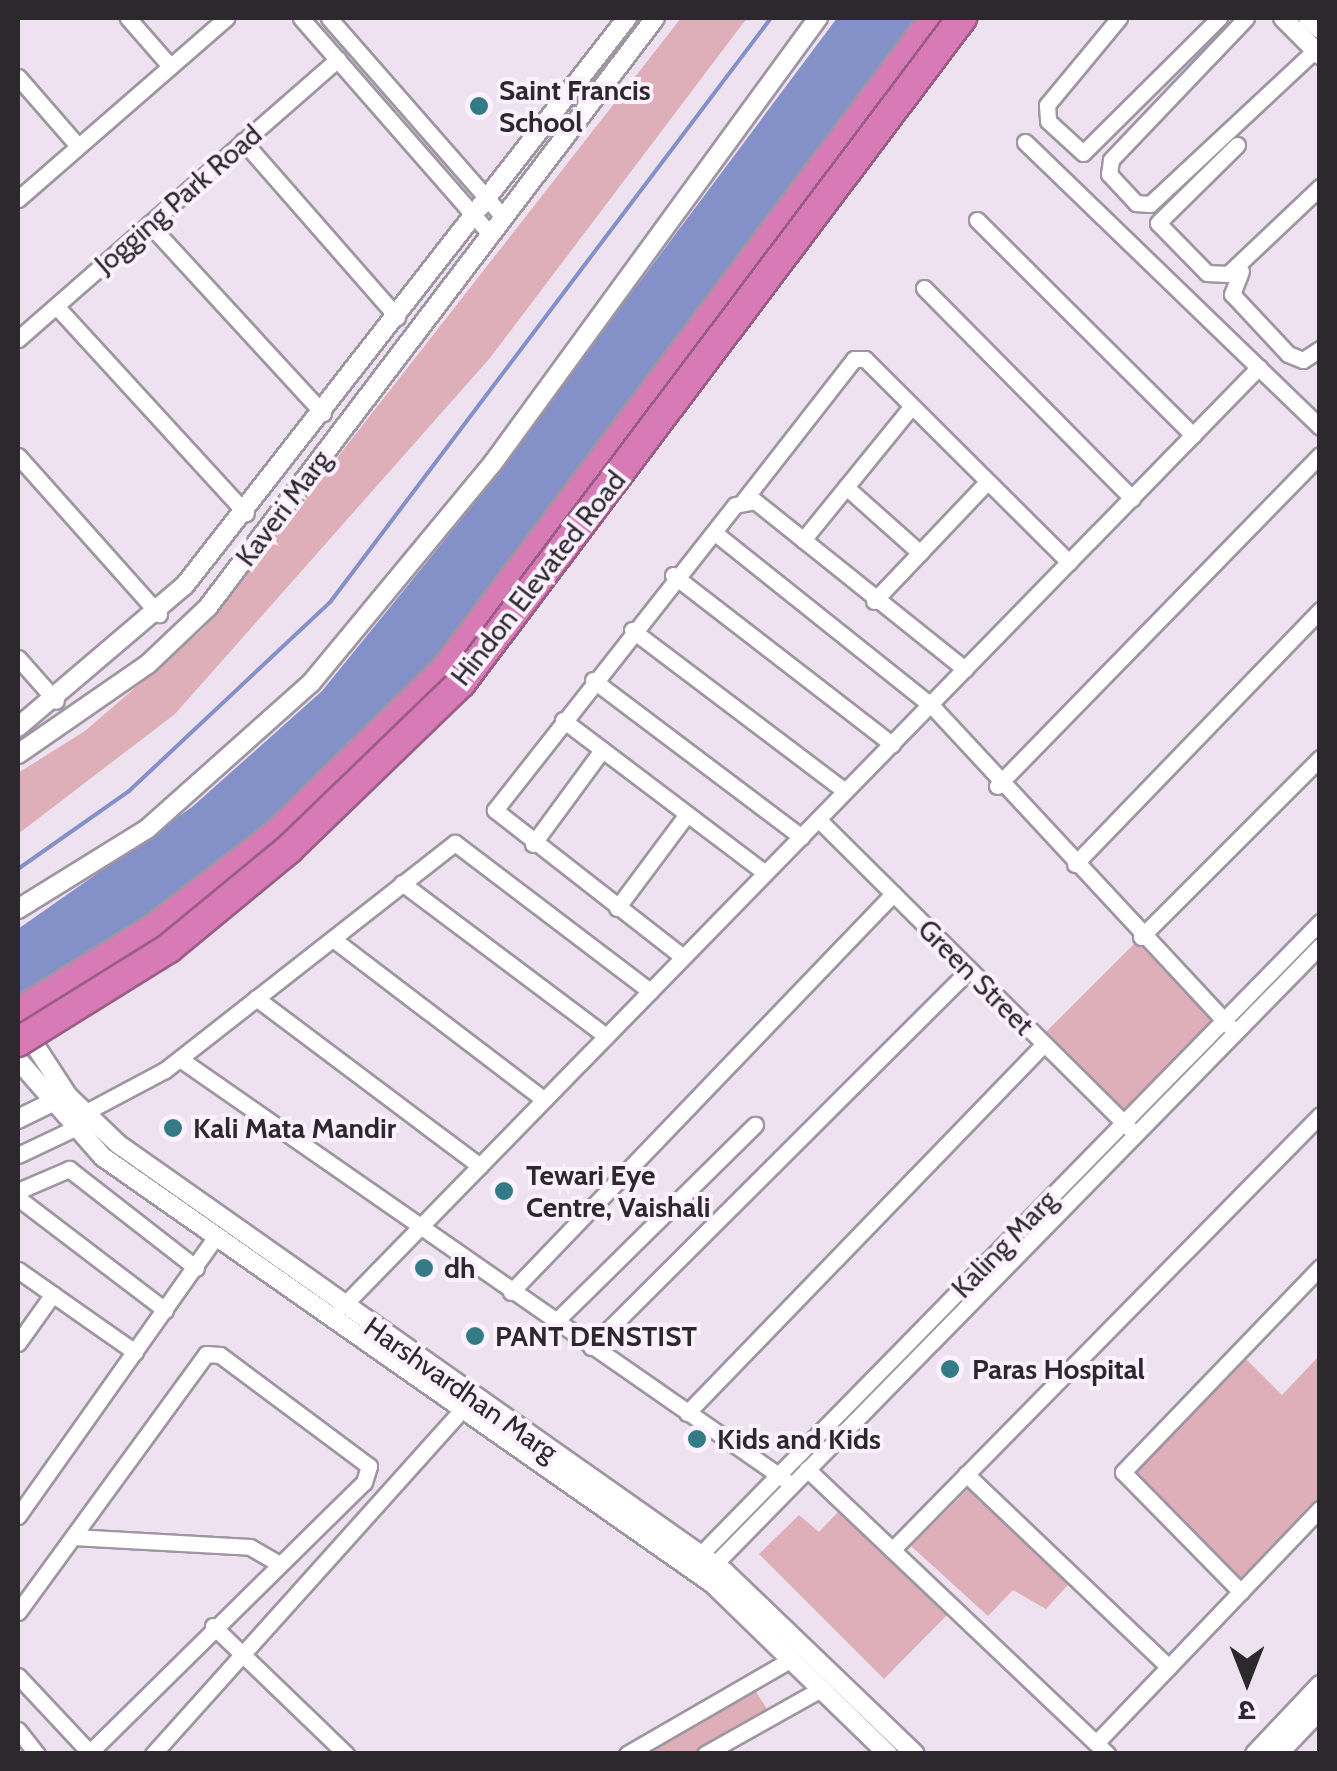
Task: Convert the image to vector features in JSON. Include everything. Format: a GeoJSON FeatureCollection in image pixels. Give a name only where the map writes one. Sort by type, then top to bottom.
{"type":"FeatureCollection","features":[{"type":"Feature","properties":{"kind":"highway","name":"Hindon Elevated Road"},"geometry":{"type":"LineString","coordinates":[[18,1016],[152,930],[275,836],[447,668],[935,18]]}},
{"type":"Feature","properties":{"kind":"highway","name":"Hindon Elevated Road"},"geometry":{"type":"LineString","coordinates":[[18,1042],[169,948],[289,849],[461,682],[962,18]]}},
{"type":"Feature","properties":{"kind":"street"},"geometry":{"type":"LineString","coordinates":[[128,18],[170,66]]}},
{"type":"Feature","properties":{"kind":"street"},"geometry":{"type":"LineString","coordinates":[[18,199],[226,18]]}},
{"type":"Feature","properties":{"kind":"street"},"geometry":{"type":"LineString","coordinates":[[301,18],[490,234]]}},
{"type":"Feature","properties":{"kind":"street"},"geometry":{"type":"LineString","coordinates":[[329,18],[503,216]]}},
{"type":"Feature","properties":{"kind":"street","name":"Kaveri Marg"},"geometry":{"type":"LineString","coordinates":[[18,726],[56,701],[159,614],[246,513],[627,18]]}},
{"type":"Feature","properties":{"kind":"street","name":"Kaveri Marg"},"geometry":{"type":"LineString","coordinates":[[18,754],[135,674],[208,607],[655,18]]}},
{"type":"Feature","properties":{"kind":"street"},"geometry":{"type":"LineString","coordinates":[[18,909],[147,829],[311,684],[493,462],[818,18]]}},
{"type":"Feature","properties":{"kind":"street"},"geometry":{"type":"LineString","coordinates":[[1119,18],[1048,106],[1048,121],[1083,153],[1219,18]]}},
{"type":"Feature","properties":{"kind":"street"},"geometry":{"type":"LineString","coordinates":[[1246,18],[1110,160],[1110,174],[1136,203],[1150,204],[1317,52],[1283,18]]}},
{"type":"Feature","properties":{"kind":"street"},"geometry":{"type":"LineString","coordinates":[[1308,18],[1320,29]]}},
{"type":"Feature","properties":{"kind":"street","name":"Jogging Park Road"},"geometry":{"type":"LineString","coordinates":[[18,338],[338,59]]}},
{"type":"Feature","properties":{"kind":"street"},"geometry":{"type":"LineString","coordinates":[[18,78],[78,146]]}},
{"type":"Feature","properties":{"kind":"street"},"geometry":{"type":"LineString","coordinates":[[244,141],[398,318]]}},
{"type":"Feature","properties":{"kind":"street"},"geometry":{"type":"LineString","coordinates":[[1026,142],[1320,427]]}},
{"type":"Feature","properties":{"kind":"street"},"geometry":{"type":"LineString","coordinates":[[1237,145],[1158,223],[1207,274],[1228,274],[1320,190]]}},
{"type":"Feature","properties":{"kind":"street"},"geometry":{"type":"LineString","coordinates":[[1320,190],[1231,284],[1288,354],[1303,360],[1320,349]]}},
{"type":"Feature","properties":{"kind":"street"},"geometry":{"type":"LineString","coordinates":[[977,220],[1193,436]]}},
{"type":"Feature","properties":{"kind":"street"},"geometry":{"type":"LineString","coordinates":[[149,224],[323,414]]}},
{"type":"Feature","properties":{"kind":"street"},"geometry":{"type":"LineString","coordinates":[[924,288],[1132,498]]}},
{"type":"Feature","properties":{"kind":"street"},"geometry":{"type":"LineString","coordinates":[[56,306],[246,513]]}},
{"type":"Feature","properties":{"kind":"street"},"geometry":{"type":"LineString","coordinates":[[683,958],[533,844],[495,810],[673,575],[744,500],[854,359],[866,359],[1069,562]]}},
{"type":"Feature","properties":{"kind":"street"},"geometry":{"type":"LineString","coordinates":[[342,1307],[1259,367]]}},
{"type":"Feature","properties":{"kind":"street"},"geometry":{"type":"LineString","coordinates":[[803,540],[911,406]]}},
{"type":"Feature","properties":{"kind":"street"},"geometry":{"type":"LineString","coordinates":[[997,786],[1320,455]]}},
{"type":"Feature","properties":{"kind":"street"},"geometry":{"type":"LineString","coordinates":[[18,456],[159,614]]}},
{"type":"Feature","properties":{"kind":"street"},"geometry":{"type":"LineString","coordinates":[[874,602],[987,482]]}},
{"type":"Feature","properties":{"kind":"street"},"geometry":{"type":"LineString","coordinates":[[846,487],[920,553]]}},
{"type":"Feature","properties":{"kind":"street"},"geometry":{"type":"LineString","coordinates":[[744,500],[803,540],[874,602],[965,669]]}},
{"type":"Feature","properties":{"kind":"street"},"geometry":{"type":"LineString","coordinates":[[715,533],[932,706],[997,786],[1229,1026]]}},
{"type":"Feature","properties":{"kind":"street"},"geometry":{"type":"LineString","coordinates":[[673,575],[892,744]]}},
{"type":"Feature","properties":{"kind":"street"},"geometry":{"type":"LineString","coordinates":[[1074,864],[1320,610]]}},
{"type":"Feature","properties":{"kind":"street"},"geometry":{"type":"LineString","coordinates":[[632,630],[846,791]]}},
{"type":"Feature","properties":{"kind":"street"},"geometry":{"type":"LineString","coordinates":[[18,658],[56,701]]}},
{"type":"Feature","properties":{"kind":"street"},"geometry":{"type":"LineString","coordinates":[[593,680],[801,837]]}},
{"type":"Feature","properties":{"kind":"street"},"geometry":{"type":"LineString","coordinates":[[563,720],[765,873]]}},
{"type":"Feature","properties":{"kind":"street"},"geometry":{"type":"LineString","coordinates":[[533,844],[602,750]]}},
{"type":"Feature","properties":{"kind":"street"},"geometry":{"type":"LineString","coordinates":[[1141,937],[1320,758]]}},
{"type":"Feature","properties":{"kind":"street"},"geometry":{"type":"LineString","coordinates":[[617,908],[688,814]]}},
{"type":"Feature","properties":{"kind":"street","name":"Green Street"},"geometry":{"type":"LineString","coordinates":[[818,820],[1129,1128]]}},
{"type":"Feature","properties":{"kind":"street"},"geometry":{"type":"LineString","coordinates":[[84,1113],[180,1059],[402,883],[460,844],[650,991]]}},
{"type":"Feature","properties":{"kind":"street"},"geometry":{"type":"LineString","coordinates":[[402,883],[606,1036]]}},
{"type":"Feature","properties":{"kind":"street"},"geometry":{"type":"LineString","coordinates":[[512,1292],[893,894]]}},
{"type":"Feature","properties":{"kind":"street","name":"Kaling Marg"},"geometry":{"type":"LineString","coordinates":[[702,1565],[1229,1026],[1315,946],[1320,922]]}},
{"type":"Feature","properties":{"kind":"street"},"geometry":{"type":"LineString","coordinates":[[332,939],[544,1100]]}},
{"type":"Feature","properties":{"kind":"street"},"geometry":{"type":"LineString","coordinates":[[591,1347],[970,970]]}},
{"type":"Feature","properties":{"kind":"street"},"geometry":{"type":"LineString","coordinates":[[256,998],[480,1166]]}},
{"type":"Feature","properties":{"kind":"street","name":"Harshvardhan Marg"},"geometry":{"type":"LineString","coordinates":[[18,1016],[42,1058],[84,1113],[466,1405]]}},
{"type":"Feature","properties":{"kind":"street"},"geometry":{"type":"LineString","coordinates":[[687,1413],[1044,1044]]}},
{"type":"Feature","properties":{"kind":"street"},"geometry":{"type":"LineString","coordinates":[[180,1059],[785,1480]]}},
{"type":"Feature","properties":{"kind":"street","name":"Harshvardhan Marg"},"geometry":{"type":"LineString","coordinates":[[21,1065],[71,1130],[215,1238],[702,1565],[807,1650],[915,1754]]}},
{"type":"Feature","properties":{"kind":"street"},"geometry":{"type":"LineString","coordinates":[[18,1120],[51,1104]]}},
{"type":"Feature","properties":{"kind":"street"},"geometry":{"type":"LineString","coordinates":[[892,1550],[1320,1115]]}},
{"type":"Feature","properties":{"kind":"street"},"geometry":{"type":"LineString","coordinates":[[554,1322],[755,1125]]}},
{"type":"Feature","properties":{"kind":"street","name":"Kaling Marg"},"geometry":{"type":"LineString","coordinates":[[785,1480],[807,1470],[1129,1128]]}},
{"type":"Feature","properties":{"kind":"street"},"geometry":{"type":"LineString","coordinates":[[18,1155],[71,1130]]}},
{"type":"Feature","properties":{"kind":"street"},"geometry":{"type":"LineString","coordinates":[[166,1310],[18,1194],[69,1170],[196,1268]]}},
{"type":"Feature","properties":{"kind":"street"},"geometry":{"type":"LineString","coordinates":[[18,1516],[215,1238]]}},
{"type":"Feature","properties":{"kind":"street"},"geometry":{"type":"LineString","coordinates":[[1241,1592],[1124,1472],[1320,1267]]}},
{"type":"Feature","properties":{"kind":"street"},"geometry":{"type":"LineString","coordinates":[[18,1270],[136,1352]]}},
{"type":"Feature","properties":{"kind":"street"},"geometry":{"type":"LineString","coordinates":[[18,1343],[53,1294]]}},
{"type":"Feature","properties":{"kind":"street"},"geometry":{"type":"LineString","coordinates":[[18,1612],[213,1352],[369,1466],[364,1482],[88,1753],[18,1676]]}},
{"type":"Feature","properties":{"kind":"street"},"geometry":{"type":"LineString","coordinates":[[154,1754],[246,1660],[466,1405]]}},
{"type":"Feature","properties":{"kind":"street"},"geometry":{"type":"LineString","coordinates":[[807,1470],[1102,1748],[1169,1667],[1320,1510]]}},
{"type":"Feature","properties":{"kind":"street"},"geometry":{"type":"LineString","coordinates":[[966,1474],[1169,1667]]}},
{"type":"Feature","properties":{"kind":"street"},"geometry":{"type":"LineString","coordinates":[[73,1536],[250,1547],[279,1564]]}},
{"type":"Feature","properties":{"kind":"street","name":"Harshvardhan Marg"},"geometry":{"type":"LineString","coordinates":[[702,1565],[790,1660],[888,1754]]}},
{"type":"Feature","properties":{"kind":"street"},"geometry":{"type":"LineString","coordinates":[[214,1626],[346,1754]]}},
{"type":"Feature","properties":{"kind":"street"},"geometry":{"type":"LineString","coordinates":[[627,1754],[807,1650]]}},
{"type":"Feature","properties":{"kind":"street"},"geometry":{"type":"LineString","coordinates":[[704,1754],[839,1680]]}},
{"type":"Feature","properties":{"kind":"street"},"geometry":{"type":"LineString","coordinates":[[1254,1754],[1320,1686]]}},
{"type":"Feature","properties":{"kind":"street"},"geometry":{"type":"LineString","coordinates":[[1278,1754],[1320,1710]]}},
{"type":"Feature","properties":{"kind":"street"},"geometry":{"type":"LineString","coordinates":[[18,1730],[37,1754]]}},
{"type":"Feature","properties":{"kind":"shaded area"},"geometry":{"type":"Polygon","coordinates":[[[681,18],[747,18],[490,358],[175,714],[18,834],[18,773],[85,731],[204,628],[681,18]]]}},
{"type":"Feature","properties":{"kind":"shaded area"},"geometry":{"type":"Polygon","coordinates":[[[1141,937],[1224,1020],[1122,1122],[1039,1039],[1141,937]]]}},
{"type":"Feature","properties":{"kind":"shaded area"},"geometry":{"type":"Polygon","coordinates":[[[1319,1356],[1319,1501],[1243,1582],[1127,1474],[1244,1357],[1282,1395],[1319,1356]]]}},
{"type":"Feature","properties":{"kind":"shaded area"},"geometry":{"type":"Polygon","coordinates":[[[975,1482],[1075,1577],[1046,1609],[1013,1590],[988,1616],[911,1546],[975,1482]]]}},
{"type":"Feature","properties":{"kind":"shaded area"},"geometry":{"type":"Polygon","coordinates":[[[838,1512],[950,1612],[884,1679],[759,1554],[799,1515],[819,1532],[838,1512]]]}},
{"type":"Feature","properties":{"kind":"shaded area"},"geometry":{"type":"Polygon","coordinates":[[[755,1690],[769,1712],[693,1753],[643,1754],[755,1690]]]}},
{"type":"Feature","properties":{"kind":"water"},"geometry":{"type":"Polygon","coordinates":[[[837,18],[939,18],[501,616],[290,830],[18,1026],[18,929],[192,807],[322,691],[473,505],[837,18]]]}},
{"type":"Feature","properties":{"kind":"waterway"},"geometry":{"type":"LineString","coordinates":[[18,869],[129,791],[331,601],[771,18]]}},
{"type":"Feature","properties":{"kind":"place","name":"Saint Francis School"},"geometry":{"type":"Point","coordinates":[479,106]}},
{"type":"Feature","properties":{"kind":"place","name":"Kali Mata Mandir"},"geometry":{"type":"Point","coordinates":[173,1128]}},
{"type":"Feature","properties":{"kind":"place","name":"Tewari Eye Centre, Vaishali"},"geometry":{"type":"Point","coordinates":[504,1191]}},
{"type":"Feature","properties":{"kind":"place","name":"dh"},"geometry":{"type":"Point","coordinates":[424,1268]}},
{"type":"Feature","properties":{"kind":"place","name":"PANT DENSTIST"},"geometry":{"type":"Point","coordinates":[475,1336]}},
{"type":"Feature","properties":{"kind":"place","name":"Paras Hospital"},"geometry":{"type":"Point","coordinates":[950,1369]}},
{"type":"Feature","properties":{"kind":"place","name":"Kids and Kids"},"geometry":{"type":"Point","coordinates":[697,1439]}}]}
